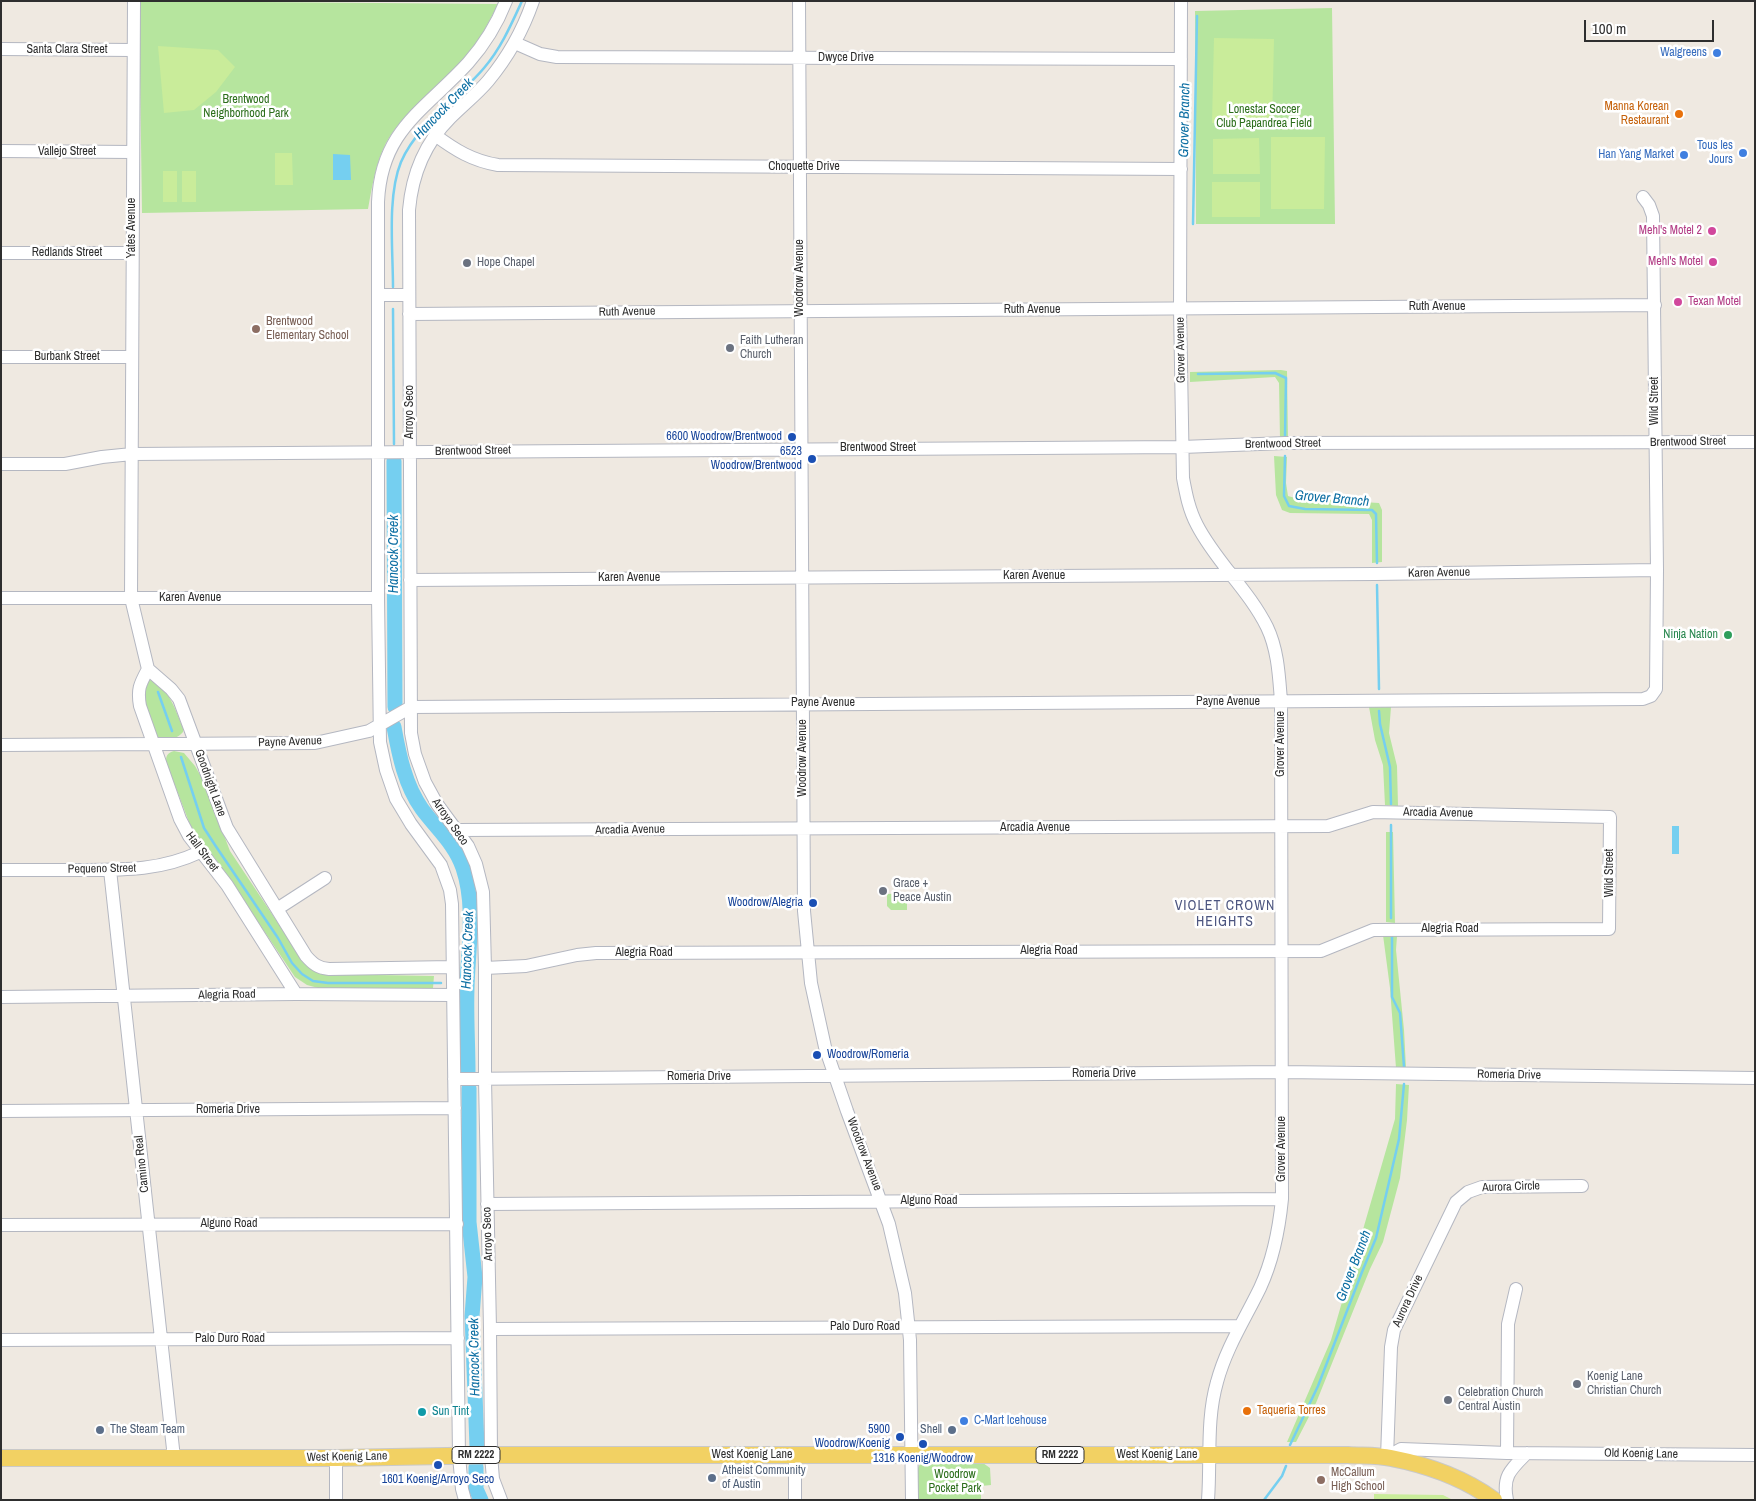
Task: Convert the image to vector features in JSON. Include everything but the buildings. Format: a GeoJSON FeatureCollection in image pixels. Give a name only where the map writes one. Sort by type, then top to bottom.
{"type":"FeatureCollection","features":[{"type":"Feature","properties":{"kind":"main road","name":"West Koenig Lane"},"geometry":{"type":"LineString","coordinates":[[1,1458],[336,1458],[491,1455],[1348,1454],[1387,1457],[1417,1464],[1463,1481],[1494,1500]]}},
{"type":"Feature","properties":{"kind":"street","name":"Yates Avenue"},"geometry":{"type":"LineString","coordinates":[[132,454],[134,1]]}},
{"type":"Feature","properties":{"kind":"street"},"geometry":{"type":"LineString","coordinates":[[465,1500],[459,1456],[452,904],[446,878],[436,858],[411,824],[393,792],[382,756],[378,598],[378,199],[380,177],[388,154],[398,135],[410,118],[460,70],[482,45],[497,22],[506,1]]}},
{"type":"Feature","properties":{"kind":"street","name":"Arroyo Seco"},"geometry":{"type":"LineString","coordinates":[[501,1500],[493,1479],[491,1455],[483,892],[474,860],[458,830],[432,796],[421,774],[412,744],[409,314],[411,196],[419,165],[435,135],[489,80],[515,43],[533,1]]}},
{"type":"Feature","properties":{"kind":"street","name":"Woodrow Avenue"},"geometry":{"type":"LineString","coordinates":[[799,1],[803,828],[804,911],[807,952],[817,1015],[834,1076],[882,1201],[898,1260],[909,1326],[912,1500]]}},
{"type":"Feature","properties":{"kind":"street","name":"Grover Avenue"},"geometry":{"type":"LineString","coordinates":[[1181,1],[1180,309],[1183,478],[1188,503],[1196,524],[1207,542],[1254,605],[1267,627],[1274,645],[1279,668],[1281,702],[1282,1199],[1279,1227],[1271,1259],[1260,1288],[1239,1326],[1217,1381],[1211,1411],[1208,1500]]}},
{"type":"Feature","properties":{"kind":"street","name":"Dwyce Drive"},"geometry":{"type":"LineString","coordinates":[[515,43],[533,52],[556,57],[1181,59]]}},
{"type":"Feature","properties":{"kind":"street","name":"Santa Clara Street"},"geometry":{"type":"LineString","coordinates":[[1,49],[134,50]]}},
{"type":"Feature","properties":{"kind":"street","name":"Choquette Drive"},"geometry":{"type":"LineString","coordinates":[[435,135],[469,158],[498,165],[1181,169]]}},
{"type":"Feature","properties":{"kind":"street","name":"Vallejo Street"},"geometry":{"type":"LineString","coordinates":[[1,151],[133,152]]}},
{"type":"Feature","properties":{"kind":"street","name":"Wild Street"},"geometry":{"type":"LineString","coordinates":[[1643,197],[1649,205],[1653,216],[1655,305],[1657,570],[1656,689],[1652,696]]}},
{"type":"Feature","properties":{"kind":"street","name":"Redlands Street"},"geometry":{"type":"LineString","coordinates":[[1,253],[132,254]]}},
{"type":"Feature","properties":{"kind":"street"},"geometry":{"type":"LineString","coordinates":[[378,295],[409,295]]}},
{"type":"Feature","properties":{"kind":"street","name":"Ruth Avenue"},"geometry":{"type":"LineString","coordinates":[[409,314],[1655,305]]}},
{"type":"Feature","properties":{"kind":"street","name":"Burbank Street"},"geometry":{"type":"LineString","coordinates":[[1,357],[132,357]]}},
{"type":"Feature","properties":{"kind":"street","name":"Brentwood Street"},"geometry":{"type":"LineString","coordinates":[[1,464],[65,464],[132,454],[801,448],[1182,447],[1285,443],[1755,442]]}},
{"type":"Feature","properties":{"kind":"street"},"geometry":{"type":"LineString","coordinates":[[132,454],[131,598],[148,669]]}},
{"type":"Feature","properties":{"kind":"street","name":"Karen Avenue"},"geometry":{"type":"LineString","coordinates":[[410,580],[1375,574],[1657,570]]}},
{"type":"Feature","properties":{"kind":"street","name":"Karen Avenue"},"geometry":{"type":"LineString","coordinates":[[1,598],[378,598]]}},
{"type":"Feature","properties":{"kind":"street","name":"Hall Street"},"geometry":{"type":"LineString","coordinates":[[148,669],[141,681],[138,692],[140,706],[180,819],[188,836],[227,886],[296,994]]}},
{"type":"Feature","properties":{"kind":"street","name":"Goodnight Lane"},"geometry":{"type":"LineString","coordinates":[[148,669],[172,689],[179,699],[227,828],[306,956],[313,964],[319,968],[329,969],[452,967]]}},
{"type":"Feature","properties":{"kind":"street","name":"Payne Avenue"},"geometry":{"type":"LineString","coordinates":[[1,745],[315,743],[369,731],[411,707],[1281,702],[1379,699],[1642,699],[1652,696]]}},
{"type":"Feature","properties":{"kind":"street","name":"Arcadia Avenue"},"geometry":{"type":"LineString","coordinates":[[458,830],[1328,826],[1374,812],[1610,817]]}},
{"type":"Feature","properties":{"kind":"street","name":"Wild Street"},"geometry":{"type":"LineString","coordinates":[[1609,929],[1610,817]]}},
{"type":"Feature","properties":{"kind":"street","name":"Pequeno Street"},"geometry":{"type":"LineString","coordinates":[[1,870],[110,870],[146,868],[181,861],[200,852]]}},
{"type":"Feature","properties":{"kind":"street","name":"Camino Real"},"geometry":{"type":"LineString","coordinates":[[110,870],[174,1458]]}},
{"type":"Feature","properties":{"kind":"street"},"geometry":{"type":"LineString","coordinates":[[277,909],[326,878]]}},
{"type":"Feature","properties":{"kind":"street","name":"Alegria Road"},"geometry":{"type":"LineString","coordinates":[[485,968],[526,966],[596,953],[1321,951],[1373,930],[1609,929]]}},
{"type":"Feature","properties":{"kind":"street","name":"Alegria Road"},"geometry":{"type":"LineString","coordinates":[[1,997],[296,994],[452,995]]}},
{"type":"Feature","properties":{"kind":"street","name":"Romeria Drive"},"geometry":{"type":"LineString","coordinates":[[454,1079],[1282,1072],[1755,1078]]}},
{"type":"Feature","properties":{"kind":"street","name":"Romeria Drive"},"geometry":{"type":"LineString","coordinates":[[1,1111],[455,1108]]}},
{"type":"Feature","properties":{"kind":"street","name":"Aurora Circle"},"geometry":{"type":"LineString","coordinates":[[1450,1211],[1461,1196],[1475,1188],[1582,1186]]}},
{"type":"Feature","properties":{"kind":"street","name":"Alguno Road"},"geometry":{"type":"LineString","coordinates":[[487,1204],[1282,1199]]}},
{"type":"Feature","properties":{"kind":"street","name":"Aurora Drive"},"geometry":{"type":"LineString","coordinates":[[1387,1457],[1391,1347],[1394,1330],[1450,1211]]}},
{"type":"Feature","properties":{"kind":"street","name":"Alguno Road"},"geometry":{"type":"LineString","coordinates":[[1,1225],[457,1224]]}},
{"type":"Feature","properties":{"kind":"street"},"geometry":{"type":"LineString","coordinates":[[1507,1453],[1508,1324],[1516,1289]]}},
{"type":"Feature","properties":{"kind":"street","name":"Palo Duro Road"},"geometry":{"type":"LineString","coordinates":[[490,1329],[1239,1326]]}},
{"type":"Feature","properties":{"kind":"street","name":"Palo Duro Road"},"geometry":{"type":"LineString","coordinates":[[1,1340],[458,1338]]}},
{"type":"Feature","properties":{"kind":"street","name":"Old Koenig Lane"},"geometry":{"type":"LineString","coordinates":[[1387,1457],[1401,1448],[1507,1453],[1755,1455]]}},
{"type":"Feature","properties":{"kind":"street"},"geometry":{"type":"LineString","coordinates":[[1507,1500],[1505,1482],[1508,1473],[1527,1453]]}},
{"type":"Feature","properties":{"kind":"street"},"geometry":{"type":"LineString","coordinates":[[795,1455],[795,1500]]}},
{"type":"Feature","properties":{"kind":"street"},"geometry":{"type":"LineString","coordinates":[[336,1458],[336,1500]]}},
{"type":"Feature","properties":{"kind":"green space","name":"Brentwood Neighborhood Park"},"geometry":{"type":"Polygon","coordinates":[[[139,1],[498,4],[471,51],[449,75],[410,111],[386,143],[377,166],[368,209],[142,213],[139,1]]]}},
{"type":"Feature","properties":{"kind":"green space","name":"Lonestar Soccer Club Papandrea Field"},"geometry":{"type":"Polygon","coordinates":[[[1332,8],[1335,224],[1196,224],[1195,11],[1332,8]]]}},
{"type":"Feature","properties":{"kind":"green space"},"geometry":{"type":"Polygon","coordinates":[[[1214,38],[1274,39],[1272,124],[1212,123],[1214,38]]]}},
{"type":"Feature","properties":{"kind":"green space"},"geometry":{"type":"Polygon","coordinates":[[[158,46],[218,50],[235,67],[216,92],[194,110],[164,113],[158,46]]]}},
{"type":"Feature","properties":{"kind":"green space"},"geometry":{"type":"Polygon","coordinates":[[[1271,137],[1325,137],[1324,209],[1271,209],[1271,137]]]}},
{"type":"Feature","properties":{"kind":"green space"},"geometry":{"type":"Polygon","coordinates":[[[1259,138],[1260,174],[1213,174],[1213,139],[1259,138]]]}},
{"type":"Feature","properties":{"kind":"green space"},"geometry":{"type":"Polygon","coordinates":[[[275,153],[292,153],[293,185],[275,185],[275,153]]]}},
{"type":"Feature","properties":{"kind":"green space"},"geometry":{"type":"Polygon","coordinates":[[[163,171],[177,171],[177,202],[163,202],[163,171]]]}},
{"type":"Feature","properties":{"kind":"green space"},"geometry":{"type":"Polygon","coordinates":[[[182,171],[196,171],[196,202],[182,202],[182,171]]]}},
{"type":"Feature","properties":{"kind":"green space"},"geometry":{"type":"Polygon","coordinates":[[[1212,182],[1260,182],[1260,217],[1212,217],[1212,182]]]}},
{"type":"Feature","properties":{"kind":"green space"},"geometry":{"type":"Polygon","coordinates":[[[1287,371],[1288,439],[1280,439],[1279,383],[1275,377],[1190,382],[1190,372],[1287,371]]]}},
{"type":"Feature","properties":{"kind":"green space"},"geometry":{"type":"Polygon","coordinates":[[[1274,456],[1287,457],[1286,483],[1288,496],[1379,503],[1382,510],[1382,562],[1372,563],[1372,520],[1369,514],[1290,513],[1282,510],[1276,495],[1274,456]]]}},
{"type":"Feature","properties":{"kind":"green space"},"geometry":{"type":"Polygon","coordinates":[[[151,680],[163,689],[174,707],[183,728],[183,732],[177,737],[156,738],[143,694],[147,681],[151,680]]]}},
{"type":"Feature","properties":{"kind":"green space"},"geometry":{"type":"Polygon","coordinates":[[[1369,707],[1391,707],[1389,733],[1397,766],[1398,806],[1385,805],[1383,765],[1375,740],[1369,707]]]}},
{"type":"Feature","properties":{"kind":"green space"},"geometry":{"type":"Polygon","coordinates":[[[174,751],[184,753],[195,766],[203,780],[230,851],[296,950],[314,971],[321,974],[434,976],[433,988],[322,989],[307,985],[295,977],[217,861],[192,830],[166,762],[167,755],[174,751]]]}},
{"type":"Feature","properties":{"kind":"green space"},"geometry":{"type":"Polygon","coordinates":[[[1386,832],[1393,832],[1395,923],[1386,922],[1386,832]]]}},
{"type":"Feature","properties":{"kind":"green space"},"geometry":{"type":"Polygon","coordinates":[[[907,893],[907,910],[891,910],[887,906],[887,894],[907,893]]]}},
{"type":"Feature","properties":{"kind":"green space"},"geometry":{"type":"Polygon","coordinates":[[[1383,935],[1397,936],[1396,950],[1406,1068],[1396,1068],[1390,988],[1383,935]]]}},
{"type":"Feature","properties":{"kind":"green space"},"geometry":{"type":"Polygon","coordinates":[[[1396,1084],[1409,1085],[1407,1120],[1400,1178],[1383,1242],[1370,1269],[1316,1403],[1296,1442],[1287,1442],[1331,1340],[1395,1119],[1396,1084]]]}},
{"type":"Feature","properties":{"kind":"green space","name":"Woodrow Pocket Park"},"geometry":{"type":"Polygon","coordinates":[[[983,1463],[990,1468],[991,1485],[981,1486],[981,1500],[918,1500],[918,1468],[920,1464],[983,1463]]]}},
{"type":"Feature","properties":{"kind":"green space"},"geometry":{"type":"Polygon","coordinates":[[[1374,1494],[1443,1495],[1453,1500],[1374,1500],[1374,1494]]]}},
{"type":"Feature","properties":{"kind":"water"},"geometry":{"type":"Polygon","coordinates":[[[333,154],[350,155],[351,180],[333,180],[333,154]]]}},
{"type":"Feature","properties":{"kind":"water"},"geometry":{"type":"Polygon","coordinates":[[[1672,826],[1679,826],[1679,854],[1672,854],[1672,826]]]}},
{"type":"Feature","properties":{"kind":"waterway","name":"Hancock Creek"},"geometry":{"type":"LineString","coordinates":[[393,287],[392,207],[401,162],[417,135],[484,68],[496,52],[522,1]]}},
{"type":"Feature","properties":{"kind":"waterway","name":"Grover Branch"},"geometry":{"type":"LineString","coordinates":[[1193,224],[1197,16]]}},
{"type":"Feature","properties":{"kind":"waterway","name":"Hancock Creek"},"geometry":{"type":"LineString","coordinates":[[393,309],[394,444]]}},
{"type":"Feature","properties":{"kind":"waterway","name":"Grover Branch"},"geometry":{"type":"LineString","coordinates":[[1198,374],[1275,373],[1286,378],[1285,436]]}},
{"type":"Feature","properties":{"kind":"waterway","name":"Grover Branch"},"geometry":{"type":"LineString","coordinates":[[1285,456],[1284,496],[1289,506],[1305,509],[1372,510],[1376,514],[1377,563]]}},
{"type":"Feature","properties":{"kind":"waterway","name":"Hancock Creek"},"geometry":{"type":"LineString","coordinates":[[394,461],[395,707]]}},
{"type":"Feature","properties":{"kind":"waterway","name":"Grover Branch"},"geometry":{"type":"LineString","coordinates":[[1377,585],[1379,689]]}},
{"type":"Feature","properties":{"kind":"waterway"},"geometry":{"type":"LineString","coordinates":[[158,692],[172,731]]}},
{"type":"Feature","properties":{"kind":"waterway","name":"Grover Branch"},"geometry":{"type":"LineString","coordinates":[[1379,711],[1380,724],[1390,767],[1391,804]]}},
{"type":"Feature","properties":{"kind":"waterway","name":"Hancock Creek"},"geometry":{"type":"LineString","coordinates":[[394,727],[401,759],[411,790],[422,809],[460,859],[467,883],[470,913],[467,998],[468,1072]]}},
{"type":"Feature","properties":{"kind":"waterway"},"geometry":{"type":"LineString","coordinates":[[181,757],[204,828],[278,938],[292,963],[302,974],[313,981],[328,983],[441,983]]}},
{"type":"Feature","properties":{"kind":"waterway","name":"Grover Branch"},"geometry":{"type":"LineString","coordinates":[[1391,825],[1391,918]]}},
{"type":"Feature","properties":{"kind":"waterway","name":"Grover Branch"},"geometry":{"type":"LineString","coordinates":[[1392,937],[1392,997],[1400,1013],[1404,1067]]}},
{"type":"Feature","properties":{"kind":"waterway","name":"Hancock Creek"},"geometry":{"type":"LineString","coordinates":[[462,987],[467,989]]}},
{"type":"Feature","properties":{"kind":"waterway","name":"Grover Branch"},"geometry":{"type":"LineString","coordinates":[[1290,1445],[1318,1386],[1376,1238],[1399,1139],[1404,1084]]}},
{"type":"Feature","properties":{"kind":"waterway","name":"Hancock Creek"},"geometry":{"type":"LineString","coordinates":[[469,1088],[469,1222],[475,1277],[472,1316],[477,1446]]}},
{"type":"Feature","properties":{"kind":"waterway","name":"Grover Branch"},"geometry":{"type":"LineString","coordinates":[[1264,1500],[1282,1476],[1286,1466]]}},
{"type":"Feature","properties":{"kind":"waterway","name":"Hancock Creek"},"geometry":{"type":"LineString","coordinates":[[476,1467],[476,1489],[481,1500]]}},
{"type":"Feature","properties":{"kind":"place","name":"Walgreens"},"geometry":{"type":"Point","coordinates":[1717,53]}},
{"type":"Feature","properties":{"kind":"place","name":"Manna Korean Restaurant"},"geometry":{"type":"Point","coordinates":[1679,114]}},
{"type":"Feature","properties":{"kind":"place","name":"Tous les Jours"},"geometry":{"type":"Point","coordinates":[1743,153]}},
{"type":"Feature","properties":{"kind":"place","name":"Han Yang Market"},"geometry":{"type":"Point","coordinates":[1684,155]}},
{"type":"Feature","properties":{"kind":"place","name":"Mehl's Motel 2"},"geometry":{"type":"Point","coordinates":[1712,231]}},
{"type":"Feature","properties":{"kind":"place","name":"Mehl's Motel"},"geometry":{"type":"Point","coordinates":[1713,262]}},
{"type":"Feature","properties":{"kind":"place","name":"Hope Chapel"},"geometry":{"type":"Point","coordinates":[467,263]}},
{"type":"Feature","properties":{"kind":"place","name":"Texan Motel"},"geometry":{"type":"Point","coordinates":[1678,302]}},
{"type":"Feature","properties":{"kind":"place","name":"Brentwood Elementary School"},"geometry":{"type":"Point","coordinates":[256,329]}},
{"type":"Feature","properties":{"kind":"place","name":"Faith Lutheran Church"},"geometry":{"type":"Point","coordinates":[730,348]}},
{"type":"Feature","properties":{"kind":"place","name":"6600 Woodrow/Brentwood"},"geometry":{"type":"Point","coordinates":[792,437]}},
{"type":"Feature","properties":{"kind":"place","name":"6523 Woodrow/Brentwood"},"geometry":{"type":"Point","coordinates":[812,459]}},
{"type":"Feature","properties":{"kind":"place","name":"Ninja Nation"},"geometry":{"type":"Point","coordinates":[1728,635]}},
{"type":"Feature","properties":{"kind":"place","name":"Grace + Peace Austin"},"geometry":{"type":"Point","coordinates":[883,891]}},
{"type":"Feature","properties":{"kind":"place","name":"Woodrow/Alegria"},"geometry":{"type":"Point","coordinates":[813,903]}},
{"type":"Feature","properties":{"kind":"place","name":"Woodrow/Romeria"},"geometry":{"type":"Point","coordinates":[817,1055]}},
{"type":"Feature","properties":{"kind":"place","name":"Koenig Lane Christian Church"},"geometry":{"type":"Point","coordinates":[1577,1384]}},
{"type":"Feature","properties":{"kind":"place","name":"Celebration Church Central Austin"},"geometry":{"type":"Point","coordinates":[1448,1400]}},
{"type":"Feature","properties":{"kind":"place","name":"Taqueria Torres"},"geometry":{"type":"Point","coordinates":[1247,1411]}},
{"type":"Feature","properties":{"kind":"place","name":"Sun Tint"},"geometry":{"type":"Point","coordinates":[422,1412]}},
{"type":"Feature","properties":{"kind":"place","name":"C-Mart Icehouse"},"geometry":{"type":"Point","coordinates":[964,1421]}},
{"type":"Feature","properties":{"kind":"place","name":"The Steam Team"},"geometry":{"type":"Point","coordinates":[100,1430]}},
{"type":"Feature","properties":{"kind":"place","name":"Shell"},"geometry":{"type":"Point","coordinates":[952,1430]}},
{"type":"Feature","properties":{"kind":"place","name":"5900 Woodrow/Koenig"},"geometry":{"type":"Point","coordinates":[900,1437]}},
{"type":"Feature","properties":{"kind":"place","name":"1316 Koenig/Woodrow"},"geometry":{"type":"Point","coordinates":[923,1444]}},
{"type":"Feature","properties":{"kind":"place","name":"1601 Koenig/Arroyo Seco"},"geometry":{"type":"Point","coordinates":[438,1465]}},
{"type":"Feature","properties":{"kind":"place","name":"Atheist Community of Austin"},"geometry":{"type":"Point","coordinates":[712,1478]}},
{"type":"Feature","properties":{"kind":"place","name":"McCallum High School"},"geometry":{"type":"Point","coordinates":[1321,1480]}},
{"type":"Feature","properties":{"kind":"district","name":"VIOLET CROWN HEIGHTS"},"geometry":{"type":"Point","coordinates":[1225,914]}}]}
